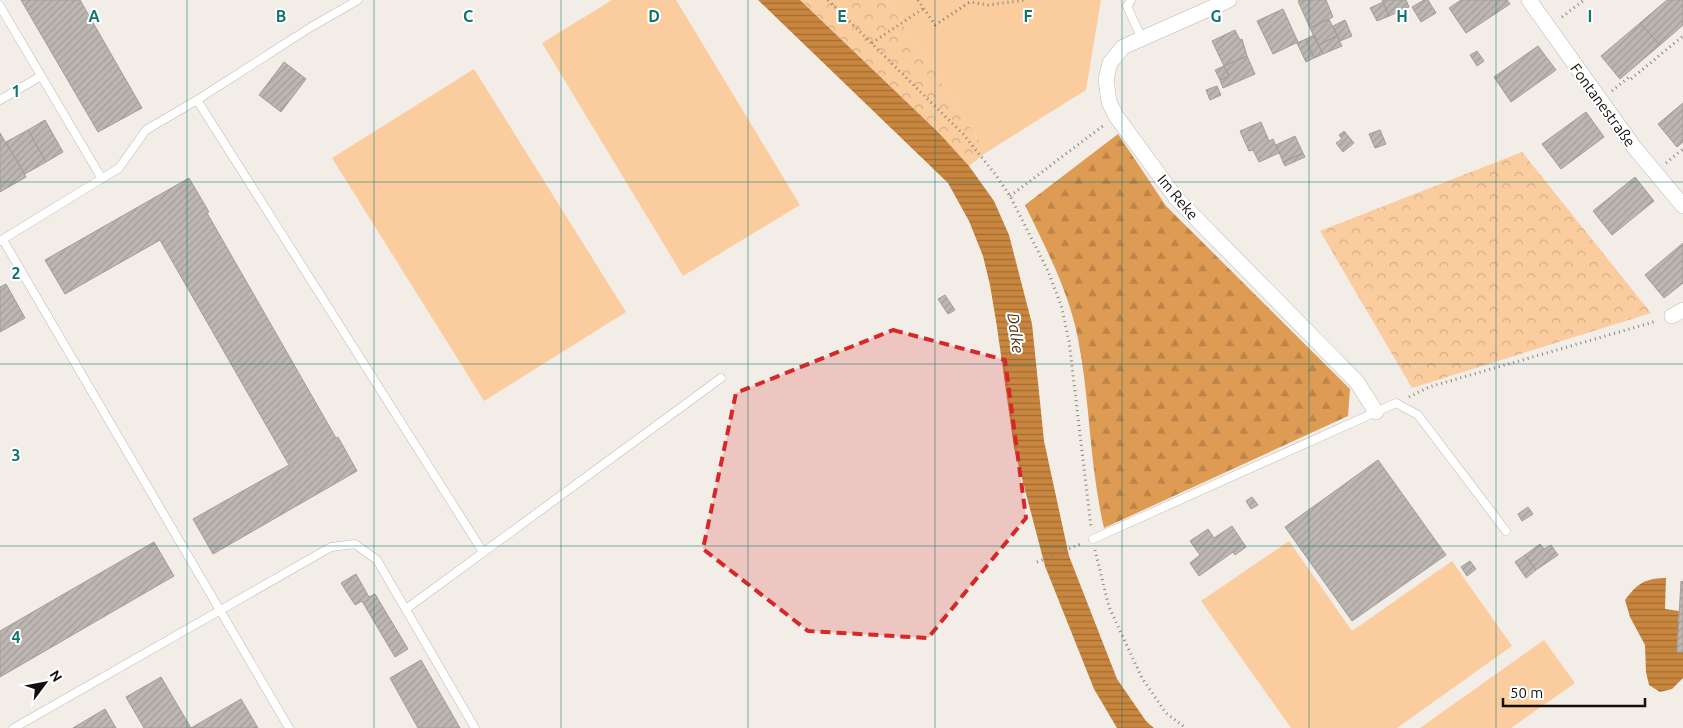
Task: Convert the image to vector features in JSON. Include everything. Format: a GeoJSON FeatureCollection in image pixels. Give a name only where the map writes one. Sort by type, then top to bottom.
{"type":"FeatureCollection","features":[{"type":"Feature","properties":{"kind":"street","name":"Im Reke"},"geometry":{"type":"LineString","coordinates":[[1229,0],[1123,48],[1110,62],[1106,79],[1109,102],[1116,116],[1176,198],[1357,382],[1376,412]]}},
{"type":"Feature","properties":{"kind":"street","name":"Fontanestraße"},"geometry":{"type":"LineString","coordinates":[[1528,0],[1634,147],[1683,206]]}},
{"type":"Feature","properties":{"kind":"lane"},"geometry":{"type":"LineString","coordinates":[[289,728],[1,240],[119,168],[146,130],[197,100],[311,27],[358,0]]}},
{"type":"Feature","properties":{"kind":"lane"},"geometry":{"type":"LineString","coordinates":[[1132,0],[1127,6],[1142,39]]}},
{"type":"Feature","properties":{"kind":"lane"},"geometry":{"type":"LineString","coordinates":[[0,6],[102,179]]}},
{"type":"Feature","properties":{"kind":"lane"},"geometry":{"type":"LineString","coordinates":[[0,100],[41,76]]}},
{"type":"Feature","properties":{"kind":"lane"},"geometry":{"type":"LineString","coordinates":[[197,100],[482,552]]}},
{"type":"Feature","properties":{"kind":"lane"},"geometry":{"type":"LineString","coordinates":[[406,609],[721,378]]}},
{"type":"Feature","properties":{"kind":"lane"},"geometry":{"type":"LineString","coordinates":[[1093,539],[1396,403],[1418,415],[1506,531]]}},
{"type":"Feature","properties":{"kind":"lane"},"geometry":{"type":"LineString","coordinates":[[14,728],[331,547],[355,544],[377,560],[475,728]]}},
{"type":"Feature","properties":{"kind":"path"},"geometry":{"type":"LineString","coordinates":[[828,0],[963,134],[1010,196],[1048,271],[1061,305],[1069,341],[1093,539],[1109,607],[1142,678],[1166,713],[1186,728]]}},
{"type":"Feature","properties":{"kind":"path"},"geometry":{"type":"LineString","coordinates":[[918,0],[935,25],[970,2],[988,5],[1026,0]]}},
{"type":"Feature","properties":{"kind":"path"},"geometry":{"type":"LineString","coordinates":[[1548,28],[1584,0]]}},
{"type":"Feature","properties":{"kind":"path"},"geometry":{"type":"LineString","coordinates":[[872,43],[924,8]]}},
{"type":"Feature","properties":{"kind":"path"},"geometry":{"type":"LineString","coordinates":[[1600,100],[1630,77],[1631,79],[1683,36]]}},
{"type":"Feature","properties":{"kind":"path"},"geometry":{"type":"LineString","coordinates":[[1010,196],[1116,116]]}},
{"type":"Feature","properties":{"kind":"path"},"geometry":{"type":"LineString","coordinates":[[1396,403],[1429,388],[1677,313]]}},
{"type":"Feature","properties":{"kind":"path"},"geometry":{"type":"LineString","coordinates":[[1037,562],[1080,544]]}},
{"type":"Feature","properties":{"kind":"highlighted area"},"geometry":{"type":"Polygon","coordinates":[[[893,330],[1005,360],[1026,518],[928,638],[808,631],[703,549],[736,393],[893,330]]]}},
{"type":"Feature","properties":{"kind":"green space"},"geometry":{"type":"Polygon","coordinates":[[[612,0],[676,0],[800,205],[683,276],[542,43],[612,0]]]}},
{"type":"Feature","properties":{"kind":"green space"},"geometry":{"type":"Polygon","coordinates":[[[800,0],[887,0],[987,152],[969,166],[938,132],[800,0]]]}},
{"type":"Feature","properties":{"kind":"green space"},"geometry":{"type":"Polygon","coordinates":[[[887,0],[1101,0],[1086,90],[987,152],[887,0]]]}},
{"type":"Feature","properties":{"kind":"green space"},"geometry":{"type":"Polygon","coordinates":[[[474,69],[626,312],[484,401],[332,158],[474,69]]]}},
{"type":"Feature","properties":{"kind":"green space"},"geometry":{"type":"Polygon","coordinates":[[[1118,134],[1166,206],[1350,389],[1348,416],[1104,528],[1094,472],[1081,358],[1074,321],[1056,270],[1025,205],[1118,134]]]}},
{"type":"Feature","properties":{"kind":"green space"},"geometry":{"type":"Polygon","coordinates":[[[1522,152],[1651,313],[1412,388],[1320,231],[1522,152]]]}},
{"type":"Feature","properties":{"kind":"green space"},"geometry":{"type":"Polygon","coordinates":[[[1289,541],[1352,631],[1452,561],[1512,646],[1397,728],[1291,728],[1201,601],[1289,541]]]}},
{"type":"Feature","properties":{"kind":"green space"},"geometry":{"type":"Polygon","coordinates":[[[1544,640],[1575,683],[1511,728],[1420,728],[1544,640]]]}},
{"type":"Feature","properties":{"kind":"water","name":"Dalke"},"geometry":{"type":"Polygon","coordinates":[[[758,0],[800,0],[938,132],[969,166],[994,201],[1009,235],[1032,324],[1044,441],[1069,556],[1117,679],[1146,721],[1154,728],[1117,728],[1094,689],[1045,566],[1014,448],[990,285],[983,256],[969,221],[948,183],[758,0]]]}},
{"type":"Feature","properties":{"kind":"water"},"geometry":{"type":"Polygon","coordinates":[[[1666,578],[1665,609],[1679,611],[1677,652],[1683,652],[1683,678],[1672,689],[1660,692],[1649,685],[1646,672],[1645,645],[1630,617],[1625,600],[1638,585],[1652,579],[1666,578]]]}},
{"type":"Feature","properties":{"kind":"building"},"geometry":{"type":"Polygon","coordinates":[[[21,0],[80,0],[142,108],[98,132],[21,0]]]}},
{"type":"Feature","properties":{"kind":"building"},"geometry":{"type":"Polygon","coordinates":[[[1326,0],[1333,17],[1310,28],[1298,1],[1326,0]]]}},
{"type":"Feature","properties":{"kind":"building"},"geometry":{"type":"Polygon","coordinates":[[[1382,0],[1406,0],[1409,7],[1389,16],[1382,0]]]}},
{"type":"Feature","properties":{"kind":"building"},"geometry":{"type":"Polygon","coordinates":[[[1424,0],[1428,0],[1436,13],[1421,22],[1412,7],[1424,0]]]}},
{"type":"Feature","properties":{"kind":"building"},"geometry":{"type":"Polygon","coordinates":[[[1461,0],[1507,0],[1510,4],[1466,33],[1449,8],[1461,0]]]}},
{"type":"Feature","properties":{"kind":"building"},"geometry":{"type":"Polygon","coordinates":[[[1667,0],[1683,0],[1683,25],[1660,45],[1640,23],[1667,0]]]}},
{"type":"Feature","properties":{"kind":"building"},"geometry":{"type":"Polygon","coordinates":[[[1383,2],[1389,16],[1377,21],[1370,8],[1383,2]]]}},
{"type":"Feature","properties":{"kind":"building"},"geometry":{"type":"Polygon","coordinates":[[[1283,9],[1298,42],[1273,54],[1257,21],[1283,9]]]}},
{"type":"Feature","properties":{"kind":"building"},"geometry":{"type":"Polygon","coordinates":[[[1329,19],[1337,36],[1318,45],[1310,28],[1329,19]]]}},
{"type":"Feature","properties":{"kind":"building"},"geometry":{"type":"Polygon","coordinates":[[[1345,20],[1352,36],[1340,41],[1333,26],[1345,20]]]}},
{"type":"Feature","properties":{"kind":"building"},"geometry":{"type":"Polygon","coordinates":[[[1640,23],[1660,45],[1620,79],[1601,56],[1640,23]]]}},
{"type":"Feature","properties":{"kind":"building"},"geometry":{"type":"Polygon","coordinates":[[[1235,30],[1240,40],[1242,39],[1247,56],[1224,66],[1212,41],[1235,30]]]}},
{"type":"Feature","properties":{"kind":"building"},"geometry":{"type":"Polygon","coordinates":[[[1314,35],[1323,54],[1314,58],[1306,39],[1314,35]]]}},
{"type":"Feature","properties":{"kind":"building"},"geometry":{"type":"Polygon","coordinates":[[[1337,36],[1342,46],[1323,54],[1318,45],[1337,36]]]}},
{"type":"Feature","properties":{"kind":"building"},"geometry":{"type":"Polygon","coordinates":[[[1306,39],[1314,58],[1306,62],[1297,43],[1306,39]]]}},
{"type":"Feature","properties":{"kind":"building"},"geometry":{"type":"Polygon","coordinates":[[[1538,46],[1556,70],[1511,102],[1494,77],[1538,46]]]}},
{"type":"Feature","properties":{"kind":"building"},"geometry":{"type":"Polygon","coordinates":[[[1477,51],[1484,61],[1477,66],[1470,55],[1477,51]]]}},
{"type":"Feature","properties":{"kind":"building"},"geometry":{"type":"Polygon","coordinates":[[[1247,56],[1255,74],[1223,88],[1220,80],[1229,76],[1224,66],[1247,56]]]}},
{"type":"Feature","properties":{"kind":"building"},"geometry":{"type":"Polygon","coordinates":[[[284,62],[306,79],[281,112],[259,95],[284,62]]]}},
{"type":"Feature","properties":{"kind":"building"},"geometry":{"type":"Polygon","coordinates":[[[1224,66],[1229,76],[1220,80],[1215,70],[1224,66]]]}},
{"type":"Feature","properties":{"kind":"building"},"geometry":{"type":"Polygon","coordinates":[[[1217,86],[1221,95],[1210,100],[1206,90],[1217,86]]]}},
{"type":"Feature","properties":{"kind":"building"},"geometry":{"type":"Polygon","coordinates":[[[1683,103],[1683,142],[1677,147],[1658,124],[1683,103]]]}},
{"type":"Feature","properties":{"kind":"building"},"geometry":{"type":"Polygon","coordinates":[[[1586,112],[1604,137],[1561,169],[1542,144],[1586,112]]]}},
{"type":"Feature","properties":{"kind":"building"},"geometry":{"type":"Polygon","coordinates":[[[45,120],[63,152],[46,162],[28,130],[45,120]]]}},
{"type":"Feature","properties":{"kind":"building"},"geometry":{"type":"Polygon","coordinates":[[[1261,122],[1269,141],[1273,139],[1279,153],[1259,162],[1253,150],[1249,151],[1240,131],[1261,122]]]}},
{"type":"Feature","properties":{"kind":"building"},"geometry":{"type":"Polygon","coordinates":[[[28,130],[46,162],[25,174],[6,142],[28,130]]]}},
{"type":"Feature","properties":{"kind":"building"},"geometry":{"type":"Polygon","coordinates":[[[1380,130],[1386,144],[1375,148],[1369,134],[1380,130]]]}},
{"type":"Feature","properties":{"kind":"building"},"geometry":{"type":"Polygon","coordinates":[[[1344,131],[1354,143],[1343,152],[1336,143],[1342,139],[1339,135],[1344,131]]]}},
{"type":"Feature","properties":{"kind":"building"},"geometry":{"type":"Polygon","coordinates":[[[0,133],[26,177],[0,192],[0,133]]]}},
{"type":"Feature","properties":{"kind":"building"},"geometry":{"type":"Polygon","coordinates":[[[1295,136],[1303,153],[1283,162],[1276,145],[1295,136]]]}},
{"type":"Feature","properties":{"kind":"building"},"geometry":{"type":"Polygon","coordinates":[[[1303,153],[1305,157],[1285,166],[1283,162],[1303,153]]]}},
{"type":"Feature","properties":{"kind":"building"},"geometry":{"type":"Polygon","coordinates":[[[1635,177],[1654,201],[1612,235],[1593,211],[1635,177]]]}},
{"type":"Feature","properties":{"kind":"building"},"geometry":{"type":"Polygon","coordinates":[[[189,178],[209,212],[207,213],[336,438],[338,437],[357,471],[213,554],[193,519],[289,465],[160,240],[65,294],[45,260],[189,178]]]}},
{"type":"Feature","properties":{"kind":"building"},"geometry":{"type":"Polygon","coordinates":[[[1683,243],[1683,283],[1664,298],[1645,275],[1683,243]]]}},
{"type":"Feature","properties":{"kind":"building"},"geometry":{"type":"Polygon","coordinates":[[[6,284],[25,318],[0,332],[0,287],[6,284]]]}},
{"type":"Feature","properties":{"kind":"building"},"geometry":{"type":"Polygon","coordinates":[[[945,295],[955,310],[948,314],[938,299],[945,295]]]}},
{"type":"Feature","properties":{"kind":"building"},"geometry":{"type":"Polygon","coordinates":[[[1378,460],[1446,555],[1352,621],[1285,527],[1378,460]]]}},
{"type":"Feature","properties":{"kind":"building"},"geometry":{"type":"Polygon","coordinates":[[[1252,497],[1258,505],[1251,509],[1246,501],[1252,497]]]}},
{"type":"Feature","properties":{"kind":"building"},"geometry":{"type":"Polygon","coordinates":[[[1528,507],[1533,514],[1522,521],[1518,514],[1528,507]]]}},
{"type":"Feature","properties":{"kind":"building"},"geometry":{"type":"Polygon","coordinates":[[[1232,526],[1246,547],[1235,555],[1233,552],[1199,576],[1190,563],[1200,555],[1190,541],[1208,529],[1214,538],[1232,526]]]}},
{"type":"Feature","properties":{"kind":"building"},"geometry":{"type":"Polygon","coordinates":[[[154,542],[174,576],[0,677],[0,631],[154,542]]]}},
{"type":"Feature","properties":{"kind":"building"},"geometry":{"type":"Polygon","coordinates":[[[1540,544],[1544,549],[1551,545],[1558,555],[1536,570],[1525,555],[1540,544]]]}},
{"type":"Feature","properties":{"kind":"building"},"geometry":{"type":"Polygon","coordinates":[[[1525,555],[1536,570],[1526,578],[1515,562],[1525,555]]]}},
{"type":"Feature","properties":{"kind":"building"},"geometry":{"type":"Polygon","coordinates":[[[1470,561],[1476,569],[1467,576],[1461,567],[1470,561]]]}},
{"type":"Feature","properties":{"kind":"building"},"geometry":{"type":"Polygon","coordinates":[[[356,574],[369,597],[375,594],[408,649],[395,657],[362,601],[355,605],[341,583],[356,574]]]}},
{"type":"Feature","properties":{"kind":"building"},"geometry":{"type":"Polygon","coordinates":[[[1681,581],[1683,582],[1683,652],[1677,652],[1681,581]]]}},
{"type":"Feature","properties":{"kind":"building"},"geometry":{"type":"Polygon","coordinates":[[[421,660],[460,728],[418,728],[390,678],[421,660]]]}},
{"type":"Feature","properties":{"kind":"building"},"geometry":{"type":"Polygon","coordinates":[[[161,677],[191,728],[144,728],[126,697],[161,677]]]}},
{"type":"Feature","properties":{"kind":"building"},"geometry":{"type":"Polygon","coordinates":[[[241,699],[258,728],[191,728],[241,699]]]}},
{"type":"Feature","properties":{"kind":"building"},"geometry":{"type":"Polygon","coordinates":[[[105,709],[116,728],[73,728],[105,709]]]}}]}
